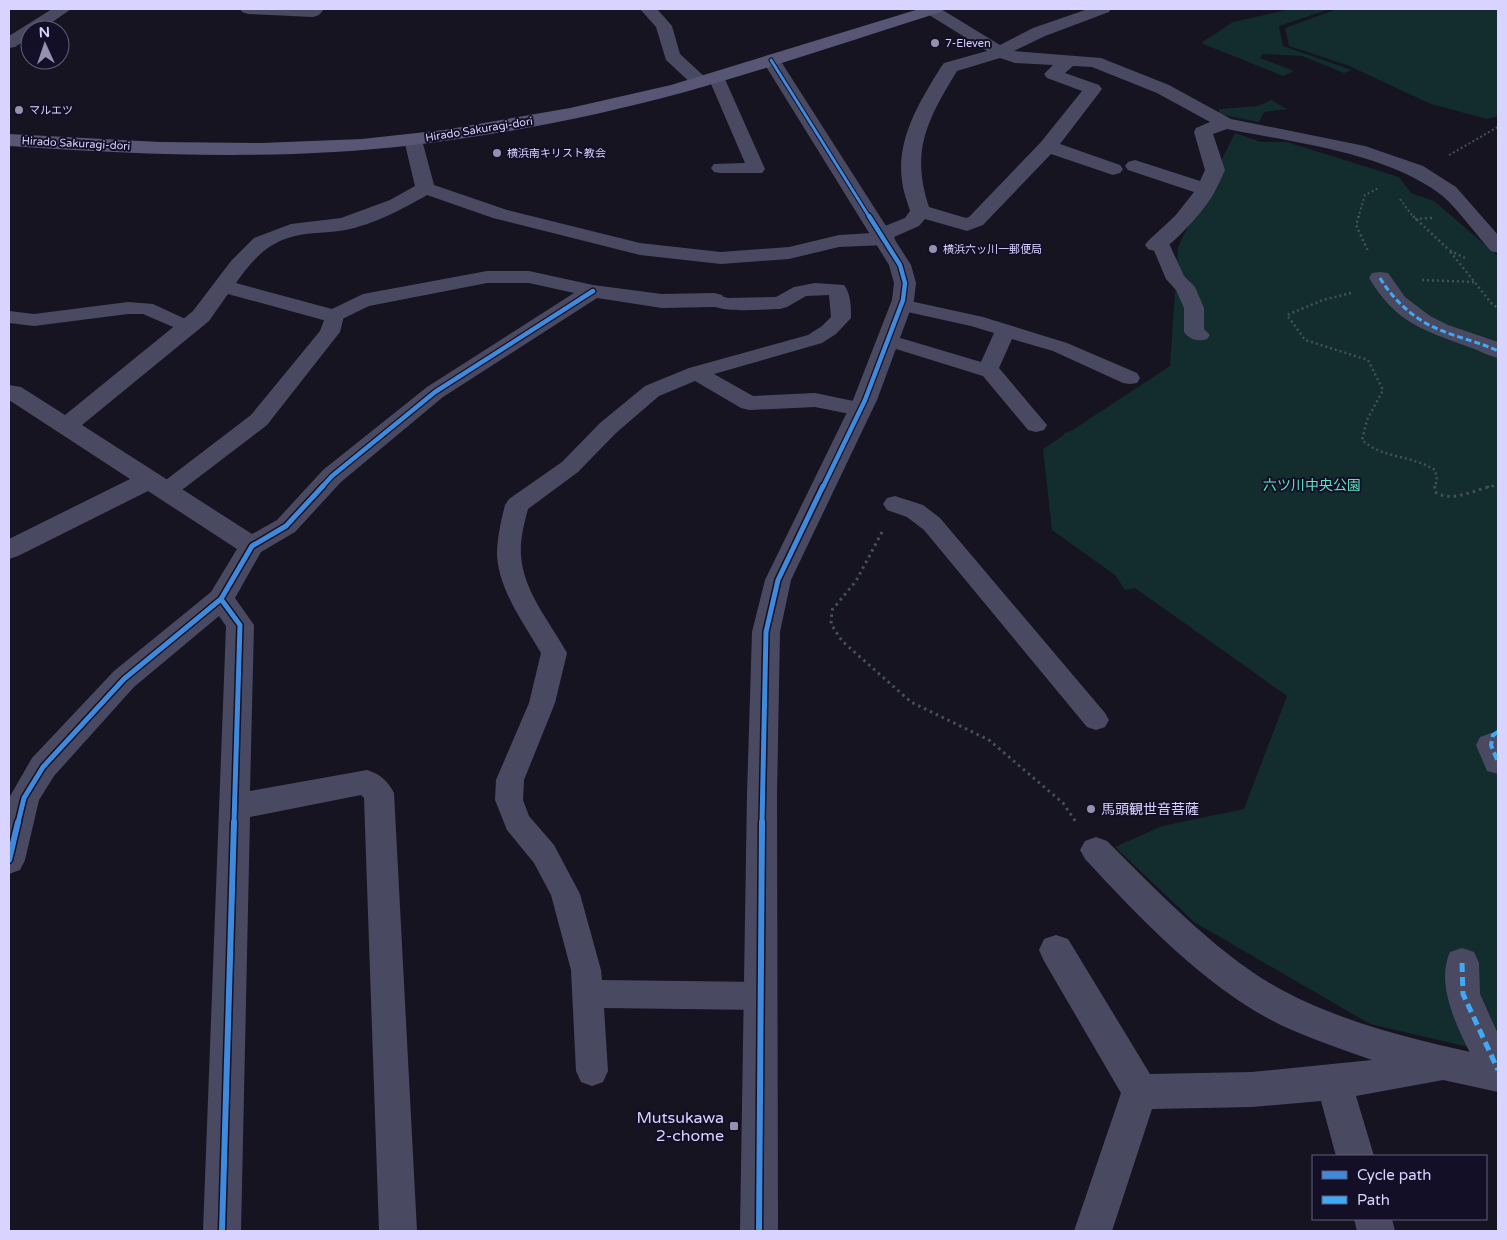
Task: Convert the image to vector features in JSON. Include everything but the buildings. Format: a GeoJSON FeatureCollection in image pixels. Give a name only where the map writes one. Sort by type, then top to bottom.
{"type":"FeatureCollection","features":[{"type":"Feature","properties":{"kind":"main road","name":"Hirado Sakuragi-dori"},"geometry":{"type":"LineString","coordinates":[[9,140],[250,148],[412,140],[496,127],[666,92],[934,9]]}},
{"type":"Feature","properties":{"kind":"street"},"geometry":{"type":"LineString","coordinates":[[9,43],[63,9]]}},
{"type":"Feature","properties":{"kind":"street"},"geometry":{"type":"LineString","coordinates":[[248,9],[313,12],[316,9]]}},
{"type":"Feature","properties":{"kind":"street"},"geometry":{"type":"LineString","coordinates":[[648,9],[664,26],[672,56],[708,79]]}},
{"type":"Feature","properties":{"kind":"street"},"geometry":{"type":"LineString","coordinates":[[934,9],[1000,52],[1015,58],[1095,62],[1163,89],[1224,123],[1365,152],[1416,170],[1449,191],[1498,247]]}},
{"type":"Feature","properties":{"kind":"street"},"geometry":{"type":"LineString","coordinates":[[920,211],[911,178],[911,151],[925,108],[950,67],[989,57],[1039,32],[1103,9]]}},
{"type":"Feature","properties":{"kind":"street"},"geometry":{"type":"LineString","coordinates":[[759,1231],[762,794],[766,632],[778,580],[860,409],[901,304],[904,283],[900,265],[884,237],[771,60]]}},
{"type":"Feature","properties":{"kind":"street"},"geometry":{"type":"LineString","coordinates":[[920,211],[968,225],[976,221],[1048,146],[1093,89],[1053,74],[1068,61]]}},
{"type":"Feature","properties":{"kind":"street"},"geometry":{"type":"LineString","coordinates":[[1157,243],[1183,221],[1206,190],[1215,170],[1202,132],[1224,123]]}},
{"type":"Feature","properties":{"kind":"street"},"geometry":{"type":"LineString","coordinates":[[412,140],[425,188]]}},
{"type":"Feature","properties":{"kind":"street"},"geometry":{"type":"LineString","coordinates":[[1048,146],[1112,169]]}},
{"type":"Feature","properties":{"kind":"street"},"geometry":{"type":"LineString","coordinates":[[1135,166],[1206,190]]}},
{"type":"Feature","properties":{"kind":"street"},"geometry":{"type":"LineString","coordinates":[[66,426],[201,316],[238,265],[261,242],[291,230],[344,224],[397,204],[425,188],[500,214],[640,249],[721,258],[789,253],[839,241],[884,237],[912,222],[920,211]]}},
{"type":"Feature","properties":{"kind":"street"},"geometry":{"type":"LineString","coordinates":[[223,286],[334,316],[364,301],[486,278],[530,277],[593,291],[662,301],[714,300]]}},
{"type":"Feature","properties":{"kind":"street"},"geometry":{"type":"LineString","coordinates":[[1382,282],[1397,301],[1439,329],[1498,351]]}},
{"type":"Feature","properties":{"kind":"street"},"geometry":{"type":"LineString","coordinates":[[9,860],[24,798],[43,767],[124,679],[221,598],[252,546],[286,526],[332,476],[435,392],[593,291]]}},
{"type":"Feature","properties":{"kind":"street"},"geometry":{"type":"LineString","coordinates":[[10,393],[66,426],[252,546]]}},
{"type":"Feature","properties":{"kind":"street"},"geometry":{"type":"LineString","coordinates":[[9,550],[157,485]]}},
{"type":"Feature","properties":{"kind":"street"},"geometry":{"type":"LineString","coordinates":[[221,598],[240,625],[222,1231]]}},
{"type":"Feature","properties":{"kind":"street"},"geometry":{"type":"LineString","coordinates":[[235,807],[367,782],[379,793],[398,1231]]}},
{"type":"Feature","properties":{"kind":"street"},"geometry":{"type":"LineString","coordinates":[[1096,850],[1158,915],[1214,963],[1269,1001],[1337,1032],[1442,1064],[1498,1075]]}},
{"type":"Feature","properties":{"kind":"street"},"geometry":{"type":"LineString","coordinates":[[1056,950],[1140,1091],[1093,1231]]}},
{"type":"Feature","properties":{"kind":"street"},"geometry":{"type":"LineString","coordinates":[[1462,964],[1463,994],[1498,1070]]}},
{"type":"Feature","properties":{"kind":"street"},"geometry":{"type":"LineString","coordinates":[[1140,1091],[1195,1093],[1257,1090],[1375,1077],[1442,1064]]}},
{"type":"Feature","properties":{"kind":"street"},"geometry":{"type":"LineString","coordinates":[[1333,1081],[1355,1155]]}},
{"type":"Feature","properties":{"kind":"lane"},"geometry":{"type":"LineString","coordinates":[[708,79],[756,169],[720,168]]}},
{"type":"Feature","properties":{"kind":"lane"},"geometry":{"type":"LineString","coordinates":[[1157,243],[1176,278],[1185,287],[1194,308],[1194,332],[1200,335]]}},
{"type":"Feature","properties":{"kind":"lane"},"geometry":{"type":"LineString","coordinates":[[592,1071],[586,970],[565,894],[544,854],[517,822],[509,800],[510,780],[542,703],[554,653],[517,589],[509,561],[512,527],[517,504],[570,467],[608,428],[652,391],[696,373],[781,350],[815,338],[829,330],[841,318],[841,305],[837,289],[801,291],[780,303],[727,304],[714,300]]}},
{"type":"Feature","properties":{"kind":"lane"},"geometry":{"type":"LineString","coordinates":[[901,304],[976,321],[1060,347],[1130,378]]}},
{"type":"Feature","properties":{"kind":"lane"},"geometry":{"type":"LineString","coordinates":[[9,317],[34,320],[128,308],[146,308],[187,327]]}},
{"type":"Feature","properties":{"kind":"lane"},"geometry":{"type":"LineString","coordinates":[[157,485],[259,420],[330,332],[334,316]]}},
{"type":"Feature","properties":{"kind":"lane"},"geometry":{"type":"LineString","coordinates":[[986,370],[997,352],[1005,330]]}},
{"type":"Feature","properties":{"kind":"lane"},"geometry":{"type":"LineString","coordinates":[[887,340],[990,371],[1036,425]]}},
{"type":"Feature","properties":{"kind":"lane"},"geometry":{"type":"LineString","coordinates":[[696,373],[749,403],[815,400],[860,409]]}},
{"type":"Feature","properties":{"kind":"lane"},"geometry":{"type":"LineString","coordinates":[[894,504],[915,511],[932,524],[1096,720]]}},
{"type":"Feature","properties":{"kind":"lane"},"geometry":{"type":"LineString","coordinates":[[587,994],[761,996]]}},
{"type":"Feature","properties":{"kind":"path"},"geometry":{"type":"LineString","coordinates":[[1383,186],[1365,195],[1356,225],[1382,282],[1323,300],[1287,315],[1304,340],[1368,360],[1383,390],[1376,407],[1365,421],[1362,430],[1362,440],[1369,448],[1376,452],[1408,457],[1427,463],[1435,470],[1437,480],[1434,491],[1440,496],[1462,495],[1498,485]]}},
{"type":"Feature","properties":{"kind":"path"},"geometry":{"type":"LineString","coordinates":[[1398,197],[1415,219],[1448,250],[1492,304],[1498,308]]}},
{"type":"Feature","properties":{"kind":"path"},"geometry":{"type":"LineString","coordinates":[[1448,250],[1473,262]]}},
{"type":"Feature","properties":{"kind":"path"},"geometry":{"type":"LineString","coordinates":[[1417,280],[1474,282]]}},
{"type":"Feature","properties":{"kind":"path"},"geometry":{"type":"LineString","coordinates":[[1492,304],[1498,303]]}},
{"type":"Feature","properties":{"kind":"path"},"geometry":{"type":"LineString","coordinates":[[894,504],[878,542],[856,581],[832,610],[831,624],[842,641],[911,702],[989,740],[1042,785],[1063,803],[1096,850]]}},
{"type":"Feature","properties":{"kind":"green space"},"geometry":{"type":"Polygon","coordinates":[[[1291,9],[1330,9],[1279,26],[1283,46],[1352,70],[1344,73],[1302,56],[1263,54],[1260,58],[1294,71],[1283,76],[1201,43],[1233,22],[1291,9]]]}},
{"type":"Feature","properties":{"kind":"green space"},"geometry":{"type":"Polygon","coordinates":[[[1337,9],[1498,9],[1498,116],[1487,119],[1431,104],[1347,65],[1289,46],[1285,28],[1337,9]]]}},
{"type":"Feature","properties":{"kind":"green space"},"geometry":{"type":"Polygon","coordinates":[[[1271,100],[1287,109],[1264,112],[1259,122],[1219,114],[1219,109],[1258,106],[1271,100]]]}},
{"type":"Feature","properties":{"kind":"green space","name":"六ツ川中央公園"},"geometry":{"type":"Polygon","coordinates":[[[1235,133],[1261,142],[1287,142],[1399,177],[1411,193],[1434,201],[1498,256],[1498,1054],[1370,1024],[1194,922],[1115,847],[1162,826],[1244,809],[1287,696],[1135,588],[1125,590],[1115,575],[1052,530],[1043,449],[1064,435],[1064,433],[1071,431],[1170,366],[1178,247],[1235,133]]]}},
{"type":"Feature","properties":{"kind":"marked path"},"geometry":{"type":"LineString","coordinates":[[1380,278],[1391,294],[1422,321],[1440,330],[1498,351]]}},
{"type":"Feature","properties":{"kind":"marked path"},"geometry":{"type":"LineString","coordinates":[[1498,732],[1493,735],[1491,745],[1498,762]]}},
{"type":"Feature","properties":{"kind":"marked path"},"geometry":{"type":"LineString","coordinates":[[1462,963],[1463,994],[1498,1070]]}},
{"type":"Feature","properties":{"kind":"cycle path"},"geometry":{"type":"LineString","coordinates":[[759,1231],[762,794],[766,632],[778,580],[865,400],[903,300],[905,283],[900,265],[771,60]]}},
{"type":"Feature","properties":{"kind":"cycle path"},"geometry":{"type":"LineString","coordinates":[[9,860],[24,798],[43,767],[124,679],[221,599],[252,546],[286,526],[332,476],[435,392],[593,291]]}},
{"type":"Feature","properties":{"kind":"cycle path"},"geometry":{"type":"LineString","coordinates":[[221,599],[240,625],[222,1231]]}},
{"type":"Feature","properties":{"kind":"place","name":"7-Eleven"},"geometry":{"type":"Point","coordinates":[935,43]}},
{"type":"Feature","properties":{"kind":"place","name":"マルエツ"},"geometry":{"type":"Point","coordinates":[19,110]}},
{"type":"Feature","properties":{"kind":"place","name":"横浜南キリスト教会"},"geometry":{"type":"Point","coordinates":[497,153]}},
{"type":"Feature","properties":{"kind":"place","name":"横浜六ッ川一郵便局"},"geometry":{"type":"Point","coordinates":[933,249]}},
{"type":"Feature","properties":{"kind":"place","name":"馬頭観世音菩薩"},"geometry":{"type":"Point","coordinates":[1091,809]}},
{"type":"Feature","properties":{"kind":"place","name":"Mutsukawa 2-chome"},"geometry":{"type":"Point","coordinates":[734,1126]}}]}
